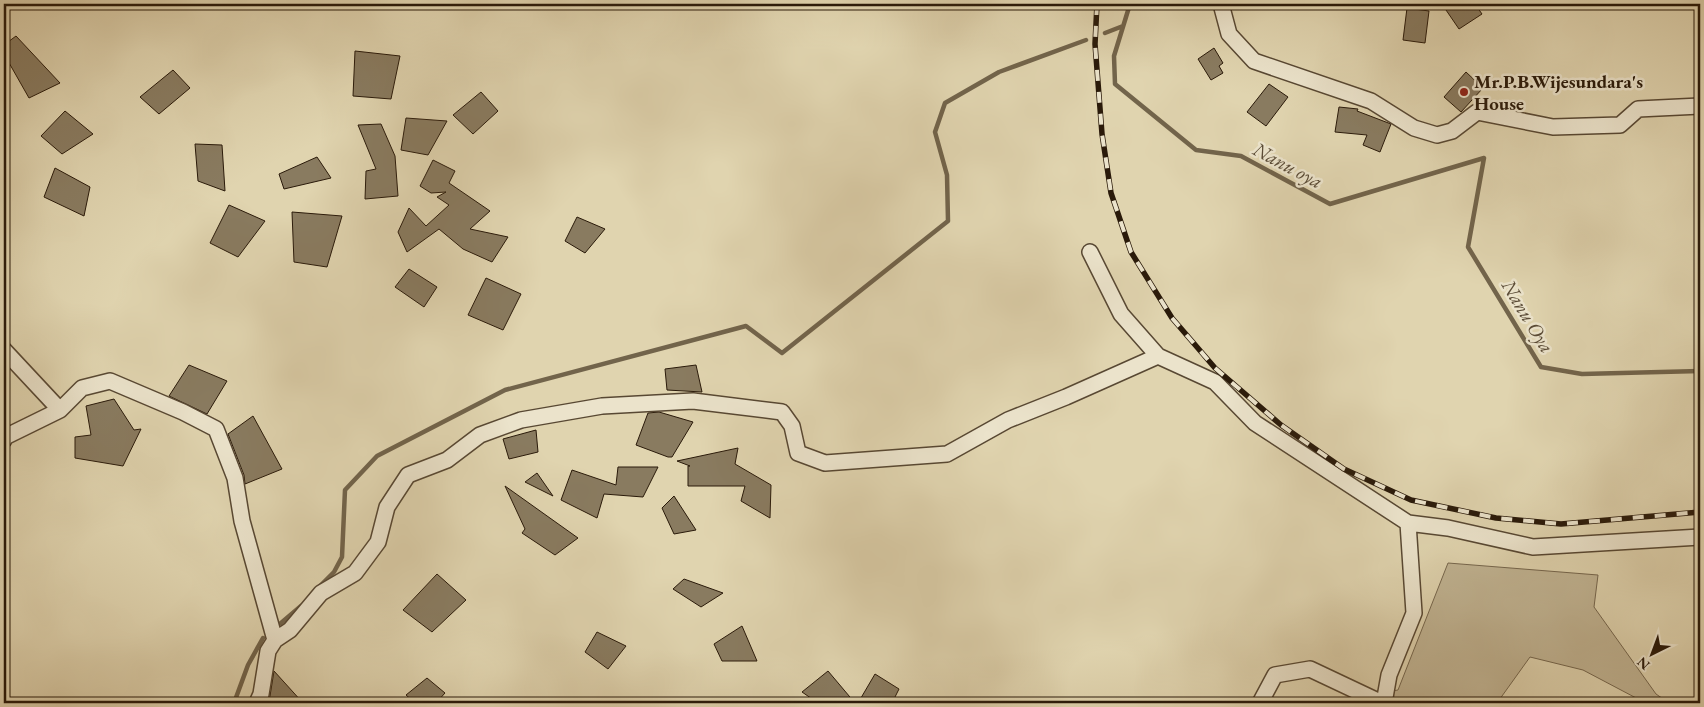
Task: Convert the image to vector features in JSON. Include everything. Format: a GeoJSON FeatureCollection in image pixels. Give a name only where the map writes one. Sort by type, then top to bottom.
{"type":"FeatureCollection","features":[{"type":"Feature","properties":{"kind":"street"},"geometry":{"type":"LineString","coordinates":[[1221,4],[1220,8],[1229,34],[1254,61],[1371,101],[1414,128],[1437,135],[1452,131],[1477,112],[1553,127],[1620,126],[1638,109],[1700,106]]}},
{"type":"Feature","properties":{"kind":"street"},"geometry":{"type":"LineString","coordinates":[[1090,252],[1121,314],[1158,356],[1215,382],[1256,423],[1408,523],[1448,528],[1533,548],[1700,537]]}},
{"type":"Feature","properties":{"kind":"street"},"geometry":{"type":"LineString","coordinates":[[4,350],[60,410]]}},
{"type":"Feature","properties":{"kind":"street"},"geometry":{"type":"LineString","coordinates":[[257,703],[261,694],[268,651],[275,640],[290,630],[321,593],[355,573],[378,542],[387,507],[408,475],[447,460],[480,435],[522,420],[602,406],[693,401],[782,412],[792,426],[798,453],[825,463],[947,454],[1008,420],[1066,397],[1158,356]]}},
{"type":"Feature","properties":{"kind":"street"},"geometry":{"type":"LineString","coordinates":[[4,440],[5,437],[60,410],[82,388],[110,381],[183,412],[216,429],[235,478],[242,520],[275,640]]}},
{"type":"Feature","properties":{"kind":"street"},"geometry":{"type":"LineString","coordinates":[[1260,703],[1276,675],[1310,669],[1383,703],[1389,675],[1414,612],[1408,523]]}},
{"type":"Feature","properties":{"kind":"shaded area"},"geometry":{"type":"Polygon","coordinates":[[[1448,563],[1598,575],[1594,607],[1656,694],[1669,703],[1642,703],[1638,699],[1583,670],[1530,657],[1497,703],[1321,703],[1398,690],[1448,563]]]}},
{"type":"Feature","properties":{"kind":"building"},"geometry":{"type":"Polygon","coordinates":[[[1456,4],[1475,4],[1482,14],[1459,29],[1446,10],[1456,4]]]}},
{"type":"Feature","properties":{"kind":"building"},"geometry":{"type":"Polygon","coordinates":[[[1407,8],[1429,11],[1425,43],[1403,40],[1407,8]]]}},
{"type":"Feature","properties":{"kind":"building"},"geometry":{"type":"Polygon","coordinates":[[[16,36],[60,83],[29,98],[4,54],[4,45],[16,36]]]}},
{"type":"Feature","properties":{"kind":"building"},"geometry":{"type":"Polygon","coordinates":[[[1214,48],[1223,63],[1219,66],[1223,73],[1211,80],[1198,59],[1214,48]]]}},
{"type":"Feature","properties":{"kind":"building"},"geometry":{"type":"Polygon","coordinates":[[[355,51],[400,56],[391,99],[353,96],[355,51]]]}},
{"type":"Feature","properties":{"kind":"building"},"geometry":{"type":"Polygon","coordinates":[[[173,70],[190,88],[159,114],[140,97],[173,70]]]}},
{"type":"Feature","properties":{"kind":"building","name":"Mr.P.B.Wijesundara's House"},"geometry":{"type":"Polygon","coordinates":[[[1466,72],[1483,88],[1461,112],[1444,97],[1466,72]]]}},
{"type":"Feature","properties":{"kind":"building"},"geometry":{"type":"Polygon","coordinates":[[[1269,84],[1288,97],[1266,126],[1247,112],[1269,84]]]}},
{"type":"Feature","properties":{"kind":"building"},"geometry":{"type":"Polygon","coordinates":[[[481,92],[498,111],[473,134],[453,115],[481,92]]]}},
{"type":"Feature","properties":{"kind":"building"},"geometry":{"type":"Polygon","coordinates":[[[1339,107],[1358,109],[1357,111],[1391,124],[1380,152],[1363,145],[1367,135],[1335,132],[1339,107]]]}},
{"type":"Feature","properties":{"kind":"building"},"geometry":{"type":"Polygon","coordinates":[[[65,111],[93,134],[62,154],[41,136],[65,111]]]}},
{"type":"Feature","properties":{"kind":"building"},"geometry":{"type":"Polygon","coordinates":[[[406,118],[447,121],[428,155],[401,150],[406,118]]]}},
{"type":"Feature","properties":{"kind":"building"},"geometry":{"type":"Polygon","coordinates":[[[381,124],[395,156],[398,196],[365,199],[366,171],[376,169],[358,125],[381,124]]]}},
{"type":"Feature","properties":{"kind":"building"},"geometry":{"type":"Polygon","coordinates":[[[195,144],[222,145],[225,191],[198,181],[195,144]]]}},
{"type":"Feature","properties":{"kind":"building"},"geometry":{"type":"Polygon","coordinates":[[[317,157],[331,178],[284,189],[279,174],[317,157]]]}},
{"type":"Feature","properties":{"kind":"building"},"geometry":{"type":"Polygon","coordinates":[[[433,160],[455,171],[449,183],[490,211],[470,229],[508,237],[492,262],[463,249],[439,229],[407,252],[398,232],[409,208],[426,226],[449,205],[437,197],[446,192],[431,193],[420,186],[433,160]]]}},
{"type":"Feature","properties":{"kind":"building"},"geometry":{"type":"Polygon","coordinates":[[[55,168],[90,187],[84,216],[44,197],[55,168]]]}},
{"type":"Feature","properties":{"kind":"building"},"geometry":{"type":"Polygon","coordinates":[[[229,205],[265,221],[238,257],[210,243],[229,205]]]}},
{"type":"Feature","properties":{"kind":"building"},"geometry":{"type":"Polygon","coordinates":[[[292,212],[342,216],[327,267],[294,262],[292,212]]]}},
{"type":"Feature","properties":{"kind":"building"},"geometry":{"type":"Polygon","coordinates":[[[577,217],[605,229],[585,253],[565,241],[577,217]]]}},
{"type":"Feature","properties":{"kind":"building"},"geometry":{"type":"Polygon","coordinates":[[[409,269],[437,287],[424,307],[395,287],[409,269]]]}},
{"type":"Feature","properties":{"kind":"building"},"geometry":{"type":"Polygon","coordinates":[[[486,278],[521,294],[503,330],[468,315],[486,278]]]}},
{"type":"Feature","properties":{"kind":"building"},"geometry":{"type":"Polygon","coordinates":[[[189,365],[227,381],[207,414],[169,396],[189,365]]]}},
{"type":"Feature","properties":{"kind":"building"},"geometry":{"type":"Polygon","coordinates":[[[696,365],[702,392],[667,390],[665,369],[696,365]]]}},
{"type":"Feature","properties":{"kind":"building"},"geometry":{"type":"Polygon","coordinates":[[[114,399],[134,430],[141,429],[123,466],[75,458],[75,437],[91,435],[86,406],[114,399]]]}},
{"type":"Feature","properties":{"kind":"building"},"geometry":{"type":"Polygon","coordinates":[[[659,412],[693,422],[672,457],[636,445],[648,413],[659,412]]]}},
{"type":"Feature","properties":{"kind":"building"},"geometry":{"type":"Polygon","coordinates":[[[253,416],[282,469],[245,484],[244,475],[228,434],[253,416]]]}},
{"type":"Feature","properties":{"kind":"building"},"geometry":{"type":"Polygon","coordinates":[[[536,430],[538,452],[509,459],[503,439],[536,430]]]}},
{"type":"Feature","properties":{"kind":"building"},"geometry":{"type":"Polygon","coordinates":[[[738,448],[735,464],[771,485],[770,518],[741,501],[745,486],[688,486],[688,466],[690,466],[677,461],[738,448]]]}},
{"type":"Feature","properties":{"kind":"building"},"geometry":{"type":"Polygon","coordinates":[[[618,467],[658,467],[643,497],[604,494],[597,518],[561,500],[572,470],[616,485],[618,467]]]}},
{"type":"Feature","properties":{"kind":"building"},"geometry":{"type":"Polygon","coordinates":[[[537,473],[553,496],[525,482],[537,473]]]}},
{"type":"Feature","properties":{"kind":"building"},"geometry":{"type":"Polygon","coordinates":[[[505,486],[578,538],[555,555],[522,533],[525,529],[505,486]]]}},
{"type":"Feature","properties":{"kind":"building"},"geometry":{"type":"Polygon","coordinates":[[[674,496],[696,530],[674,534],[662,508],[674,496]]]}},
{"type":"Feature","properties":{"kind":"building"},"geometry":{"type":"Polygon","coordinates":[[[437,574],[466,600],[432,632],[403,610],[437,574]]]}},
{"type":"Feature","properties":{"kind":"building"},"geometry":{"type":"Polygon","coordinates":[[[684,579],[723,593],[701,607],[673,589],[684,579]]]}},
{"type":"Feature","properties":{"kind":"building"},"geometry":{"type":"Polygon","coordinates":[[[742,626],[757,661],[722,661],[714,644],[742,626]]]}},
{"type":"Feature","properties":{"kind":"building"},"geometry":{"type":"Polygon","coordinates":[[[597,632],[626,646],[608,669],[585,652],[597,632]]]}},
{"type":"Feature","properties":{"kind":"building"},"geometry":{"type":"Polygon","coordinates":[[[274,671],[303,703],[267,703],[274,671]]]}},
{"type":"Feature","properties":{"kind":"building"},"geometry":{"type":"Polygon","coordinates":[[[828,671],[855,703],[818,703],[802,692],[828,671]]]}},
{"type":"Feature","properties":{"kind":"building"},"geometry":{"type":"Polygon","coordinates":[[[875,674],[899,689],[892,703],[858,703],[875,674]]]}},
{"type":"Feature","properties":{"kind":"building"},"geometry":{"type":"Polygon","coordinates":[[[427,678],[445,693],[436,703],[415,703],[406,695],[427,678]]]}},
{"type":"Feature","properties":{"kind":"waterway","name":"Nanu oya"},"geometry":{"type":"LineString","coordinates":[[1130,4],[1114,56],[1115,84],[1196,150],[1241,156],[1330,204],[1484,158],[1468,247],[1541,367],[1582,374],[1700,371]]}},
{"type":"Feature","properties":{"kind":"waterway"},"geometry":{"type":"LineString","coordinates":[[1105,33],[1123,26]]}},
{"type":"Feature","properties":{"kind":"waterway"},"geometry":{"type":"LineString","coordinates":[[320,586],[334,572],[342,557],[345,490],[377,456],[505,390],[746,326],[782,353],[948,221],[947,175],[935,132],[945,103],[999,72],[1086,40]]}},
{"type":"Feature","properties":{"kind":"waterway"},"geometry":{"type":"LineString","coordinates":[[281,623],[301,606]]}},
{"type":"Feature","properties":{"kind":"waterway"},"geometry":{"type":"LineString","coordinates":[[234,703],[248,665],[263,638]]}},
{"type":"Feature","properties":{"kind":"railway"},"geometry":{"type":"LineString","coordinates":[[1097,4],[1095,44],[1102,134],[1111,193],[1131,252],[1172,318],[1215,368],[1281,425],[1344,469],[1411,500],[1496,518],[1561,524],[1700,512]]}},
{"type":"Feature","properties":{"kind":"place","name":"Mr.P.B.Wijesundara's House"},"geometry":{"type":"Point","coordinates":[1464,92]}},
{"type":"Feature","properties":{"kind":"water label","name":"Nanu Oya"},"geometry":{"type":"Point","coordinates":[1528,316]}}]}
